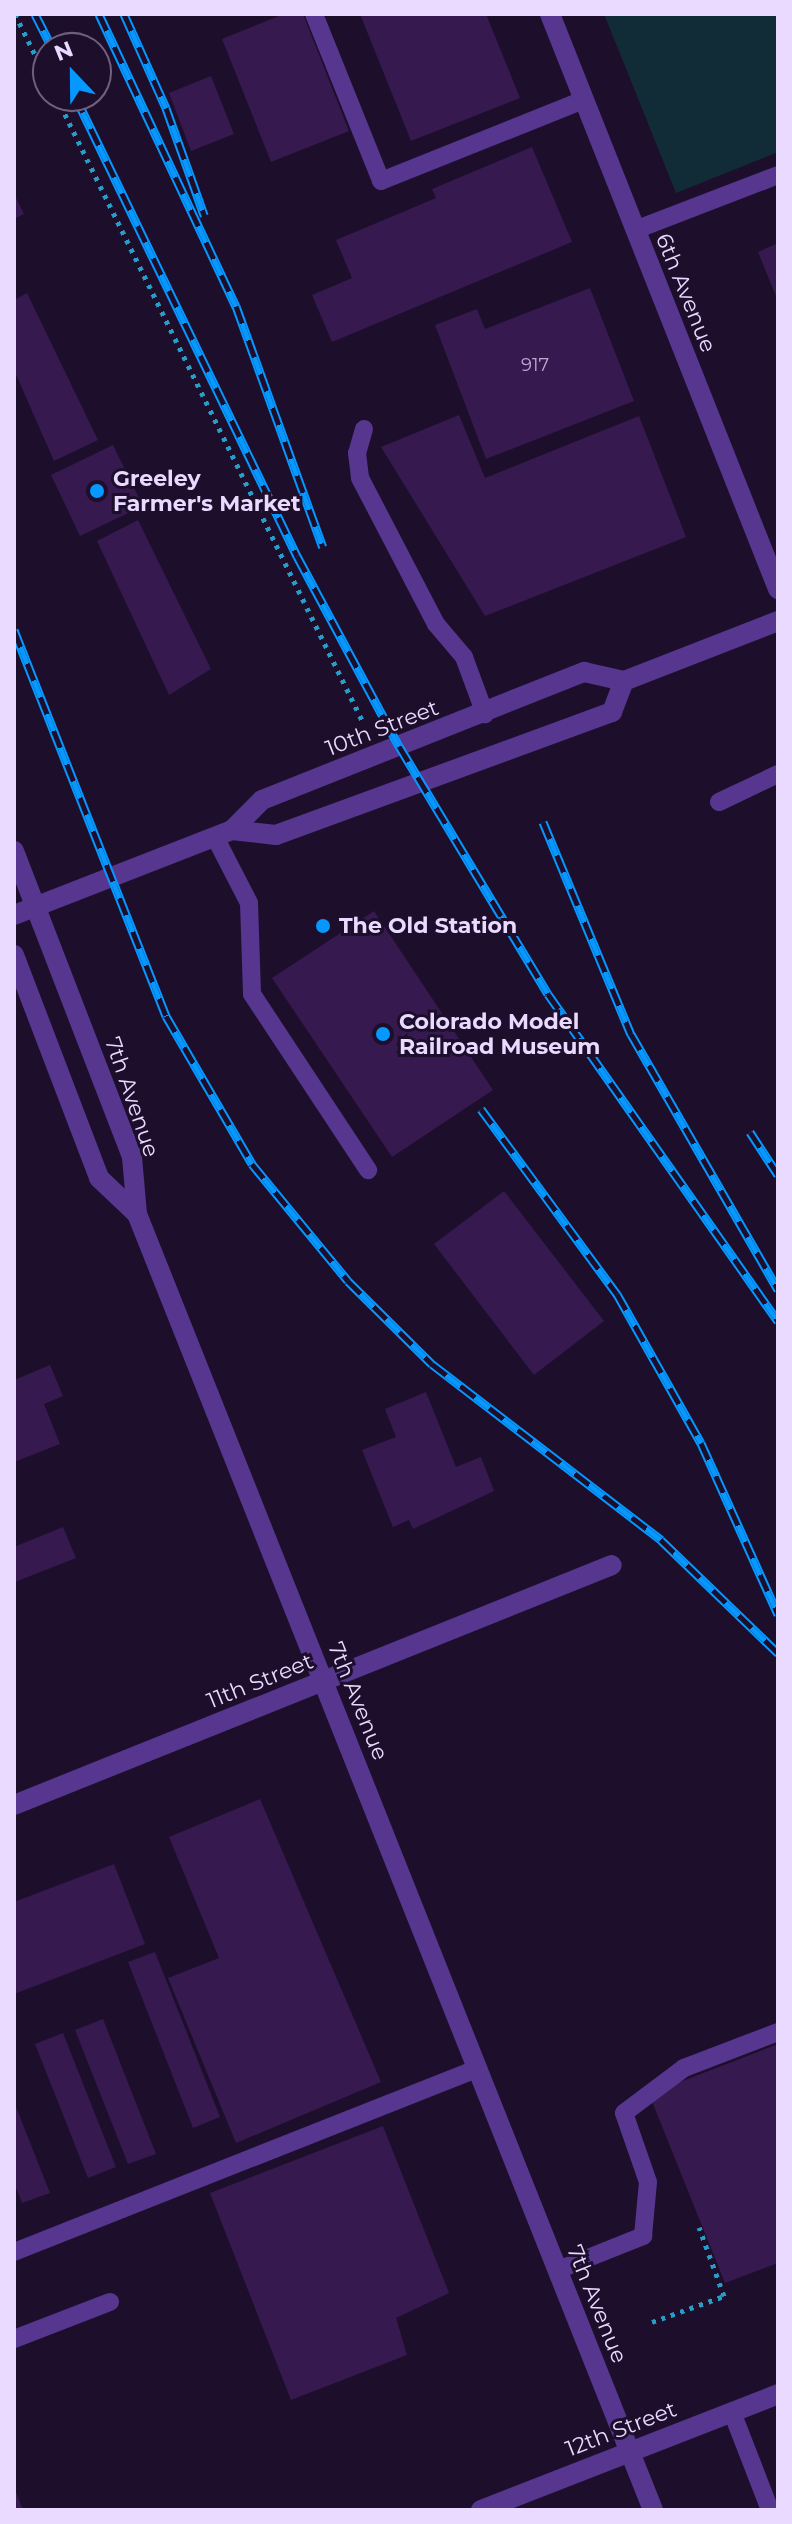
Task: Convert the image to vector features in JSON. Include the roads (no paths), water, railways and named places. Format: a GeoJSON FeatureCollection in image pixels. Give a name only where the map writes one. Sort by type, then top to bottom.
{"type":"FeatureCollection","features":[{"type":"Feature","properties":{"kind":"street","name":"6th Avenue"},"geometry":{"type":"LineString","coordinates":[[550,14],[778,589]]}},
{"type":"Feature","properties":{"kind":"street"},"geometry":{"type":"LineString","coordinates":[[224,834],[276,835],[612,712],[624,681],[778,621]]}},
{"type":"Feature","properties":{"kind":"street","name":"10th Street"},"geometry":{"type":"LineString","coordinates":[[14,915],[224,834],[262,800],[485,714],[584,672],[624,681]]}},
{"type":"Feature","properties":{"kind":"street","name":"7th Avenue"},"geometry":{"type":"LineString","coordinates":[[14,851],[132,1157],[137,1214],[653,2510]]}},
{"type":"Feature","properties":{"kind":"street"},"geometry":{"type":"LineString","coordinates":[[14,955],[99,1178],[137,1214]]}},
{"type":"Feature","properties":{"kind":"street","name":"11th Street"},"geometry":{"type":"LineString","coordinates":[[14,1805],[612,1565]]}},
{"type":"Feature","properties":{"kind":"street","name":"12th Street"},"geometry":{"type":"LineString","coordinates":[[481,2510],[778,2394]]}},
{"type":"Feature","properties":{"kind":"lane"},"geometry":{"type":"LineString","coordinates":[[314,14],[381,181],[584,100]]}},
{"type":"Feature","properties":{"kind":"lane"},"geometry":{"type":"LineString","coordinates":[[635,230],[778,175]]}},
{"type":"Feature","properties":{"kind":"lane"},"geometry":{"type":"LineString","coordinates":[[364,429],[357,453],[360,478],[436,624],[464,657],[485,714]]}},
{"type":"Feature","properties":{"kind":"lane"},"geometry":{"type":"LineString","coordinates":[[719,802],[778,774]]}},
{"type":"Feature","properties":{"kind":"lane"},"geometry":{"type":"LineString","coordinates":[[224,834],[249,903],[252,994],[368,1170]]}},
{"type":"Feature","properties":{"kind":"lane"},"geometry":{"type":"LineString","coordinates":[[558,2270],[643,2236],[648,2182],[624,2113],[684,2068],[778,2032]]}},
{"type":"Feature","properties":{"kind":"lane"},"geometry":{"type":"LineString","coordinates":[[14,2252],[478,2068]]}},
{"type":"Feature","properties":{"kind":"lane"},"geometry":{"type":"LineString","coordinates":[[14,2339],[110,2302]]}},
{"type":"Feature","properties":{"kind":"lane"},"geometry":{"type":"LineString","coordinates":[[732,2412],[770,2510]]}},
{"type":"Feature","properties":{"kind":"railway"},"geometry":{"type":"LineString","coordinates":[[35,14],[44,32]]}},
{"type":"Feature","properties":{"kind":"railway"},"geometry":{"type":"LineString","coordinates":[[99,14],[236,306],[323,547]]}},
{"type":"Feature","properties":{"kind":"railway"},"geometry":{"type":"LineString","coordinates":[[124,14],[166,108],[204,215]]}},
{"type":"Feature","properties":{"kind":"railway"},"geometry":{"type":"LineString","coordinates":[[83,112],[297,556],[399,746],[548,994],[778,1321]]}},
{"type":"Feature","properties":{"kind":"railway"},"geometry":{"type":"LineString","coordinates":[[14,630],[166,1016],[252,1164],[348,1281],[432,1364],[661,1540],[778,1653]]}},
{"type":"Feature","properties":{"kind":"railway"},"geometry":{"type":"LineString","coordinates":[[543,822],[631,1034],[778,1290]]}},
{"type":"Feature","properties":{"kind":"railway"},"geometry":{"type":"LineString","coordinates":[[481,1109],[617,1294],[701,1443],[778,1614]]}},
{"type":"Feature","properties":{"kind":"railway"},"geometry":{"type":"LineString","coordinates":[[750,1132],[778,1175]]}},
{"type":"Feature","properties":{"kind":"place","name":"Greeley Farmer's Market"},"geometry":{"type":"Point","coordinates":[97,491]}},
{"type":"Feature","properties":{"kind":"place","name":"The Old Station"},"geometry":{"type":"Point","coordinates":[323,926]}},
{"type":"Feature","properties":{"kind":"place","name":"Colorado Model Railroad Museum"},"geometry":{"type":"Point","coordinates":[383,1034]}}]}
